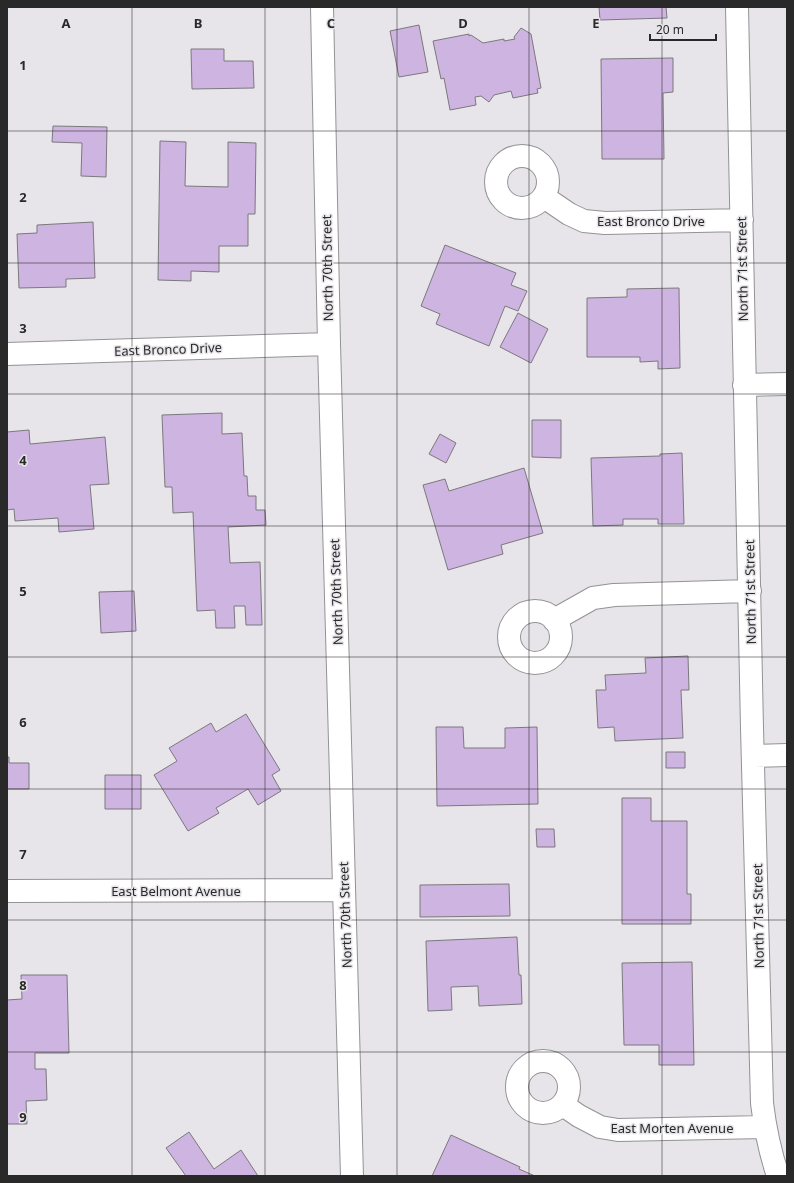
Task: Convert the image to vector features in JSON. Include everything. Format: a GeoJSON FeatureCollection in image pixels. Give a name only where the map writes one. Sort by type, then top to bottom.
{"type":"FeatureCollection","features":[{"type":"Feature","properties":{"kind":"street","name":"North 70th Street"},"geometry":{"type":"LineString","coordinates":[[322,7],[329,344],[352,1176]]}},
{"type":"Feature","properties":{"kind":"street","name":"North 71st Street"},"geometry":{"type":"LineString","coordinates":[[737,7],[744,385],[762,1103],[770,1151],[778,1176]]}},
{"type":"Feature","properties":{"kind":"street","name":"East Bronco Drive"},"geometry":{"type":"LineString","coordinates":[[544,197],[569,214],[584,221],[605,223],[742,220]]}},
{"type":"Feature","properties":{"kind":"street","name":"East Bronco Drive"},"geometry":{"type":"LineString","coordinates":[[7,354],[329,344]]}},
{"type":"Feature","properties":{"kind":"street"},"geometry":{"type":"LineString","coordinates":[[744,385],[787,384]]}},
{"type":"Feature","properties":{"kind":"street"},"geometry":{"type":"LineString","coordinates":[[554,620],[593,598],[614,595],[750,591]]}},
{"type":"Feature","properties":{"kind":"street"},"geometry":{"type":"LineString","coordinates":[[754,756],[787,755]]}},
{"type":"Feature","properties":{"kind":"street","name":"East Belmont Avenue"},"geometry":{"type":"LineString","coordinates":[[7,891],[344,890]]}},
{"type":"Feature","properties":{"kind":"street","name":"East Morten Avenue"},"geometry":{"type":"LineString","coordinates":[[563,1105],[578,1116],[600,1127],[618,1130],[765,1127]]}},
{"type":"Feature","properties":{"kind":"building"},"geometry":{"type":"Polygon","coordinates":[[[599,7],[666,7],[667,18],[600,20],[599,7]]]}},
{"type":"Feature","properties":{"kind":"building"},"geometry":{"type":"Polygon","coordinates":[[[419,25],[428,72],[399,77],[390,31],[419,25]]]}},
{"type":"Feature","properties":{"kind":"building"},"geometry":{"type":"Polygon","coordinates":[[[521,28],[531,34],[541,88],[537,89],[538,93],[513,98],[511,91],[494,95],[489,102],[481,96],[475,97],[476,105],[450,110],[444,78],[441,79],[433,41],[469,34],[469,36],[471,35],[483,43],[504,39],[504,41],[515,39],[514,37],[521,28]]]}},
{"type":"Feature","properties":{"kind":"building"},"geometry":{"type":"Polygon","coordinates":[[[191,49],[224,49],[224,61],[253,61],[254,88],[192,89],[191,49]]]}},
{"type":"Feature","properties":{"kind":"building"},"geometry":{"type":"Polygon","coordinates":[[[673,58],[673,92],[663,93],[664,159],[602,159],[601,59],[673,58]]]}},
{"type":"Feature","properties":{"kind":"building"},"geometry":{"type":"Polygon","coordinates":[[[53,126],[107,127],[106,177],[81,176],[82,143],[52,142],[53,126]]]}},
{"type":"Feature","properties":{"kind":"building"},"geometry":{"type":"Polygon","coordinates":[[[160,141],[186,142],[185,186],[228,187],[228,142],[256,143],[255,214],[248,214],[248,246],[219,246],[219,272],[191,271],[191,281],[158,280],[160,141]]]}},
{"type":"Feature","properties":{"kind":"building"},"geometry":{"type":"Polygon","coordinates":[[[93,222],[95,278],[66,279],[66,287],[19,288],[17,234],[37,233],[37,225],[93,222]]]}},
{"type":"Feature","properties":{"kind":"building"},"geometry":{"type":"Polygon","coordinates":[[[445,245],[516,273],[511,285],[527,291],[518,311],[505,306],[489,346],[436,324],[440,314],[421,306],[445,245]]]}},
{"type":"Feature","properties":{"kind":"building"},"geometry":{"type":"Polygon","coordinates":[[[679,288],[680,368],[658,369],[658,361],[640,362],[640,357],[587,357],[587,298],[627,297],[627,289],[679,288]]]}},
{"type":"Feature","properties":{"kind":"building"},"geometry":{"type":"Polygon","coordinates":[[[518,313],[548,329],[531,363],[500,347],[518,313]]]}},
{"type":"Feature","properties":{"kind":"building"},"geometry":{"type":"Polygon","coordinates":[[[222,413],[222,434],[242,433],[244,476],[247,476],[248,496],[256,496],[256,510],[265,510],[266,525],[228,527],[230,563],[260,562],[262,625],[246,625],[245,606],[234,606],[235,628],[216,628],[215,610],[197,611],[193,512],[173,513],[172,487],[165,487],[162,415],[222,413]]]}},
{"type":"Feature","properties":{"kind":"building"},"geometry":{"type":"Polygon","coordinates":[[[532,420],[561,420],[561,458],[532,457],[532,420]]]}},
{"type":"Feature","properties":{"kind":"building"},"geometry":{"type":"Polygon","coordinates":[[[29,430],[30,444],[105,437],[109,484],[90,485],[94,529],[59,532],[58,518],[15,521],[14,509],[7,510],[7,432],[29,430]]]}},
{"type":"Feature","properties":{"kind":"building"},"geometry":{"type":"Polygon","coordinates":[[[440,434],[456,443],[446,463],[429,454],[440,434]]]}},
{"type":"Feature","properties":{"kind":"building"},"geometry":{"type":"Polygon","coordinates":[[[682,453],[684,524],[658,524],[658,519],[623,519],[623,525],[593,526],[591,458],[660,456],[660,454],[682,453]]]}},
{"type":"Feature","properties":{"kind":"building"},"geometry":{"type":"Polygon","coordinates":[[[524,468],[543,533],[501,545],[503,554],[448,570],[423,485],[445,479],[449,491],[524,468]]]}},
{"type":"Feature","properties":{"kind":"building"},"geometry":{"type":"Polygon","coordinates":[[[134,591],[136,631],[101,633],[99,592],[134,591]]]}},
{"type":"Feature","properties":{"kind":"building"},"geometry":{"type":"Polygon","coordinates":[[[688,656],[689,690],[681,690],[683,738],[615,741],[614,727],[598,728],[596,690],[606,690],[605,675],[646,673],[645,658],[688,656]]]}},
{"type":"Feature","properties":{"kind":"building"},"geometry":{"type":"Polygon","coordinates":[[[246,714],[280,770],[272,775],[281,791],[258,805],[248,789],[216,808],[219,813],[188,831],[154,775],[177,761],[169,748],[211,723],[216,732],[246,714]]]}},
{"type":"Feature","properties":{"kind":"building"},"geometry":{"type":"Polygon","coordinates":[[[436,727],[463,727],[464,748],[505,748],[505,728],[537,727],[538,804],[437,806],[436,727]]]}},
{"type":"Feature","properties":{"kind":"building"},"geometry":{"type":"Polygon","coordinates":[[[666,752],[685,752],[685,768],[666,768],[666,752]]]}},
{"type":"Feature","properties":{"kind":"building"},"geometry":{"type":"Polygon","coordinates":[[[7,757],[9,757],[9,763],[29,763],[29,789],[7,789],[7,757]]]}},
{"type":"Feature","properties":{"kind":"building"},"geometry":{"type":"Polygon","coordinates":[[[105,775],[141,775],[141,809],[105,809],[105,775]]]}},
{"type":"Feature","properties":{"kind":"building"},"geometry":{"type":"Polygon","coordinates":[[[622,798],[651,798],[651,821],[687,821],[687,894],[691,894],[691,924],[622,924],[622,798]]]}},
{"type":"Feature","properties":{"kind":"building"},"geometry":{"type":"Polygon","coordinates":[[[536,829],[554,829],[555,847],[537,847],[536,829]]]}},
{"type":"Feature","properties":{"kind":"building"},"geometry":{"type":"Polygon","coordinates":[[[509,884],[510,916],[420,917],[420,885],[509,884]]]}},
{"type":"Feature","properties":{"kind":"building"},"geometry":{"type":"Polygon","coordinates":[[[517,937],[522,1004],[479,1006],[478,986],[451,987],[452,1010],[428,1011],[426,941],[517,937]]]}},
{"type":"Feature","properties":{"kind":"building"},"geometry":{"type":"Polygon","coordinates":[[[692,962],[694,1065],[659,1065],[659,1045],[624,1045],[622,963],[692,962]]]}},
{"type":"Feature","properties":{"kind":"building"},"geometry":{"type":"Polygon","coordinates":[[[21,975],[67,975],[69,1053],[35,1053],[35,1069],[46,1069],[47,1100],[26,1101],[27,1124],[7,1124],[7,1000],[22,999],[21,975]]]}},
{"type":"Feature","properties":{"kind":"building"},"geometry":{"type":"Polygon","coordinates":[[[189,1132],[214,1169],[241,1150],[258,1176],[186,1176],[166,1148],[189,1132]]]}},
{"type":"Feature","properties":{"kind":"building"},"geometry":{"type":"Polygon","coordinates":[[[451,1135],[520,1167],[519,1169],[535,1176],[432,1176],[451,1135]]]}}]}
